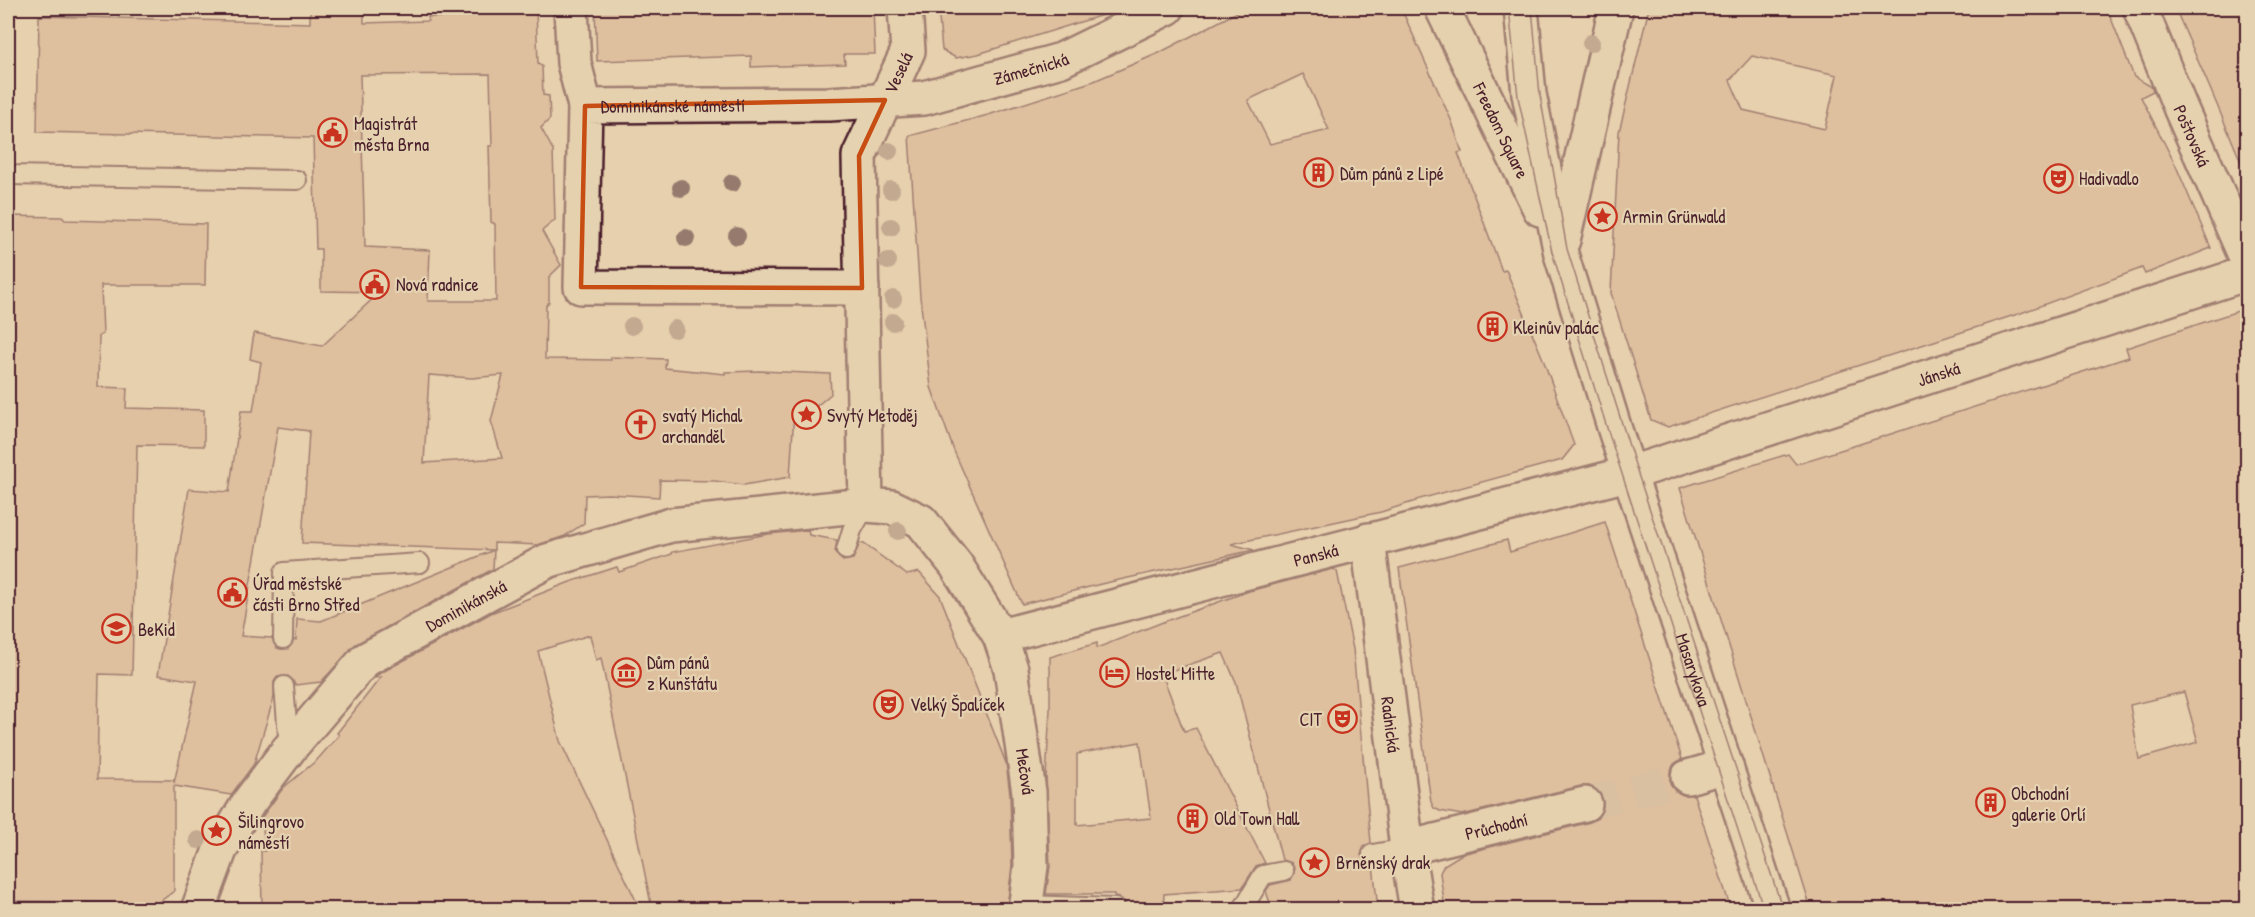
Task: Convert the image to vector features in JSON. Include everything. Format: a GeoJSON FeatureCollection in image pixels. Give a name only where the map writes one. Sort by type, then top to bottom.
{"type":"FeatureCollection","features":[{"type":"Feature","properties":{"kind":"street"},"geometry":{"type":"LineString","coordinates":[[571,8],[574,63],[585,106]]}},
{"type":"Feature","properties":{"kind":"street","name":"Veselá"},"geometry":{"type":"LineString","coordinates":[[885,100],[908,51],[905,8]]}},
{"type":"Feature","properties":{"kind":"street","name":"Zámečnická"},"geometry":{"type":"LineString","coordinates":[[885,100],[924,98],[1061,60],[1167,8]]}},
{"type":"Feature","properties":{"kind":"street","name":"Freedom Square"},"geometry":{"type":"LineString","coordinates":[[1442,8],[1561,255]]}},
{"type":"Feature","properties":{"kind":"street","name":"Freedom Square"},"geometry":{"type":"LineString","coordinates":[[1521,8],[1529,94],[1561,255],[1616,430]]}},
{"type":"Feature","properties":{"kind":"street","name":"Freedom Square"},"geometry":{"type":"LineString","coordinates":[[1561,255],[1589,118],[1616,8]]}},
{"type":"Feature","properties":{"kind":"street","name":"Poštovská"},"geometry":{"type":"LineString","coordinates":[[2140,8],[2247,262]]}},
{"type":"Feature","properties":{"kind":"street"},"geometry":{"type":"LineString","coordinates":[[885,100],[859,156],[866,505],[892,507],[921,521],[956,565],[1000,636]]}},
{"type":"Feature","properties":{"kind":"street","name":"Dominikánské náměstí"},"geometry":{"type":"LineString","coordinates":[[862,288],[581,287],[585,106],[829,104],[885,100]]}},
{"type":"Feature","properties":{"kind":"street","name":"Jánská"},"geometry":{"type":"LineString","coordinates":[[1631,473],[2247,273]]}},
{"type":"Feature","properties":{"kind":"street","name":"Masarykova"},"geometry":{"type":"LineString","coordinates":[[1616,430],[1773,909]]}},
{"type":"Feature","properties":{"kind":"street","name":"Panská"},"geometry":{"type":"LineString","coordinates":[[1000,636],[1631,473]]}},
{"type":"Feature","properties":{"kind":"street","name":"Dominikánská"},"geometry":{"type":"LineString","coordinates":[[198,909],[220,850],[249,802],[365,660],[547,561],[671,525],[866,505]]}},
{"type":"Feature","properties":{"kind":"street","name":"Radnická"},"geometry":{"type":"LineString","coordinates":[[1368,540],[1407,848],[1417,909]]}},
{"type":"Feature","properties":{"kind":"street","name":"Mečová"},"geometry":{"type":"LineString","coordinates":[[1000,636],[1011,669],[1029,792],[1030,866],[1026,907]]}},
{"type":"Feature","properties":{"kind":"street"},"geometry":{"type":"LineString","coordinates":[[1688,777],[1726,766]]}},
{"type":"Feature","properties":{"kind":"street","name":"Průchodní"},"geometry":{"type":"LineString","coordinates":[[1407,848],[1586,804]]}},
{"type":"Feature","properties":{"kind":"lane"},"geometry":{"type":"LineString","coordinates":[[8,175],[297,180]]}},
{"type":"Feature","properties":{"kind":"lane"},"geometry":{"type":"LineString","coordinates":[[846,550],[852,530],[866,505]]}},
{"type":"Feature","properties":{"kind":"lane"},"geometry":{"type":"LineString","coordinates":[[283,639],[284,572],[420,563]]}},
{"type":"Feature","properties":{"kind":"lane"},"geometry":{"type":"LineString","coordinates":[[285,686],[290,749]]}},
{"type":"Feature","properties":{"kind":"lane"},"geometry":{"type":"LineString","coordinates":[[1372,854],[1407,848]]}},
{"type":"Feature","properties":{"kind":"lane"},"geometry":{"type":"LineString","coordinates":[[1242,909],[1263,875],[1284,871]]}},
{"type":"Feature","properties":{"kind":"lane"},"geometry":{"type":"LineString","coordinates":[[1026,907],[1115,908]]}},
{"type":"Feature","properties":{"kind":"highlighted area"},"geometry":{"type":"Polygon","coordinates":[[[885,100],[859,156],[862,288],[581,287],[585,106],[885,100]]]}},
{"type":"Feature","properties":{"kind":"building"},"geometry":{"type":"Polygon","coordinates":[[[310,8],[364,8],[364,23],[428,21],[428,17],[458,17],[458,8],[536,8],[538,64],[542,66],[543,95],[549,96],[550,119],[541,128],[553,150],[555,220],[542,231],[561,265],[549,277],[545,359],[611,360],[611,357],[666,359],[665,368],[725,374],[725,372],[760,371],[830,374],[831,394],[813,409],[794,412],[790,477],[744,485],[715,481],[660,480],[659,497],[585,495],[584,523],[565,536],[538,545],[494,543],[494,550],[493,569],[356,644],[321,682],[295,685],[288,676],[277,677],[274,682],[274,697],[254,764],[231,795],[174,786],[174,891],[158,903],[8,901],[8,216],[206,224],[205,285],[101,285],[103,334],[99,336],[98,387],[127,388],[126,408],[204,410],[204,446],[137,445],[132,675],[99,674],[97,779],[174,780],[174,783],[197,681],[158,675],[189,489],[229,492],[241,411],[253,411],[261,362],[250,359],[254,333],[322,346],[380,292],[321,291],[321,249],[316,249],[313,138],[37,132],[39,16],[310,23],[310,8]],[[490,74],[360,75],[365,247],[430,250],[428,301],[496,301],[495,224],[491,222],[490,74]],[[429,375],[424,463],[502,458],[491,421],[503,375],[472,378],[429,375]],[[278,427],[241,636],[272,638],[277,648],[288,649],[296,640],[297,619],[321,621],[494,550],[302,543],[309,431],[278,427]]]}},
{"type":"Feature","properties":{"kind":"building"},"geometry":{"type":"Polygon","coordinates":[[[595,8],[873,8],[875,54],[844,54],[845,64],[751,67],[751,56],[597,61],[595,8]]]}},
{"type":"Feature","properties":{"kind":"building"},"geometry":{"type":"Polygon","coordinates":[[[938,8],[1105,8],[1106,14],[978,54],[956,58],[942,50],[938,8]]]}},
{"type":"Feature","properties":{"kind":"building"},"geometry":{"type":"Polygon","coordinates":[[[1245,8],[1401,8],[1452,122],[1462,152],[1458,153],[1502,271],[1506,270],[1543,359],[1574,445],[1562,460],[1416,500],[1381,512],[1231,544],[1254,550],[1022,604],[954,451],[931,387],[920,297],[909,136],[988,115],[1094,81],[1159,53],[1245,8]],[[1303,74],[1248,100],[1270,144],[1329,130],[1303,74]]]}},
{"type":"Feature","properties":{"kind":"building"},"geometry":{"type":"Polygon","coordinates":[[[1649,8],[2107,8],[2134,77],[2152,87],[2153,91],[2141,97],[2176,166],[2211,248],[2145,274],[2142,268],[2021,313],[1668,427],[1651,420],[1611,293],[1619,132],[1649,8]],[[1752,56],[1730,80],[1743,110],[1825,129],[1837,75],[1752,56]]]}},
{"type":"Feature","properties":{"kind":"building"},"geometry":{"type":"Polygon","coordinates":[[[2175,8],[2247,8],[2247,176],[2209,86],[2175,8]]]}},
{"type":"Feature","properties":{"kind":"building"},"geometry":{"type":"Polygon","coordinates":[[[2247,308],[2247,909],[1811,909],[1680,488],[1788,454],[1796,464],[2129,357],[2126,348],[2247,308]],[[2184,692],[2130,705],[2139,759],[2198,742],[2184,692]]]}},
{"type":"Feature","properties":{"kind":"building"},"geometry":{"type":"Polygon","coordinates":[[[1605,522],[1682,759],[1674,764],[1670,772],[1670,783],[1675,791],[1683,795],[1694,795],[1731,909],[1445,909],[1440,873],[1444,865],[1462,854],[1590,822],[1598,818],[1603,810],[1603,800],[1598,791],[1590,786],[1581,786],[1462,815],[1434,808],[1431,802],[1399,568],[1507,540],[1510,552],[1605,522]]]}},
{"type":"Feature","properties":{"kind":"building"},"geometry":{"type":"Polygon","coordinates":[[[808,530],[809,535],[837,540],[835,553],[843,561],[853,559],[860,543],[864,544],[907,575],[919,572],[940,596],[1006,763],[1010,794],[1012,865],[1007,909],[652,909],[601,658],[596,660],[590,635],[538,651],[560,741],[640,909],[262,909],[261,851],[265,851],[262,817],[283,788],[317,760],[339,735],[337,733],[381,677],[375,678],[377,675],[491,613],[570,582],[617,567],[619,572],[672,554],[672,552],[768,534],[808,530]]]}},
{"type":"Feature","properties":{"kind":"building"},"geometry":{"type":"Polygon","coordinates":[[[1333,569],[1337,571],[1353,649],[1371,843],[1364,846],[1361,855],[1364,862],[1373,865],[1378,909],[1272,909],[1266,891],[1270,885],[1291,880],[1295,869],[1292,863],[1282,860],[1236,682],[1223,653],[1162,674],[1184,731],[1196,728],[1265,863],[1256,866],[1242,888],[1164,894],[1163,909],[1126,909],[1125,902],[1114,897],[1114,894],[1046,894],[1050,866],[1046,777],[1050,657],[1097,643],[1097,648],[1249,591],[1333,569]],[[1140,742],[1077,754],[1077,825],[1151,818],[1140,742]]]}},
{"type":"Feature","properties":{"kind":"tunnel"},"geometry":{"type":"LineString","coordinates":[[1585,804],[1688,777]]}},
{"type":"Feature","properties":{"kind":"tram line"},"geometry":{"type":"LineString","coordinates":[[1509,8],[1518,97],[1552,252],[1764,910]]}},
{"type":"Feature","properties":{"kind":"tram line"},"geometry":{"type":"LineString","coordinates":[[1532,8],[1540,95],[1567,249],[1637,471],[1783,910]]}},
{"type":"Feature","properties":{"kind":"place","name":"Magistrát města Brna"},"geometry":{"type":"Point","coordinates":[333,133]}},
{"type":"Feature","properties":{"kind":"place","name":"Dům pánů z Lipé"},"geometry":{"type":"Point","coordinates":[1319,173]}},
{"type":"Feature","properties":{"kind":"place","name":"Hadivadlo"},"geometry":{"type":"Point","coordinates":[2058,178]}},
{"type":"Feature","properties":{"kind":"place","name":"Armin Grünwald"},"geometry":{"type":"Point","coordinates":[1602,216]}},
{"type":"Feature","properties":{"kind":"place","name":"Nová radnice"},"geometry":{"type":"Point","coordinates":[375,284]}},
{"type":"Feature","properties":{"kind":"place","name":"Kleinův palác"},"geometry":{"type":"Point","coordinates":[1492,327]}},
{"type":"Feature","properties":{"kind":"place","name":"Svytý Metoděj"},"geometry":{"type":"Point","coordinates":[806,415]}},
{"type":"Feature","properties":{"kind":"place","name":"svatý Michal archanděl"},"geometry":{"type":"Point","coordinates":[641,425]}},
{"type":"Feature","properties":{"kind":"place","name":"Úřad městské části Brno Střed"},"geometry":{"type":"Point","coordinates":[232,593]}},
{"type":"Feature","properties":{"kind":"place","name":"BeKid"},"geometry":{"type":"Point","coordinates":[117,629]}},
{"type":"Feature","properties":{"kind":"place","name":"Dům pánů z Kunštátu"},"geometry":{"type":"Point","coordinates":[626,672]}},
{"type":"Feature","properties":{"kind":"place","name":"Hostel Mitte"},"geometry":{"type":"Point","coordinates":[1115,673]}},
{"type":"Feature","properties":{"kind":"place","name":"Velký Špalíček"},"geometry":{"type":"Point","coordinates":[889,704]}},
{"type":"Feature","properties":{"kind":"place","name":"CIT"},"geometry":{"type":"Point","coordinates":[1343,719]}},
{"type":"Feature","properties":{"kind":"place","name":"Obchodní galerie Orlí"},"geometry":{"type":"Point","coordinates":[1990,803]}},
{"type":"Feature","properties":{"kind":"place","name":"Old Town Hall"},"geometry":{"type":"Point","coordinates":[1193,818]}},
{"type":"Feature","properties":{"kind":"place","name":"Šilingrovo náměstí"},"geometry":{"type":"Point","coordinates":[217,831]}},
{"type":"Feature","properties":{"kind":"place","name":"Brněnský drak"},"geometry":{"type":"Point","coordinates":[1315,862]}}]}
